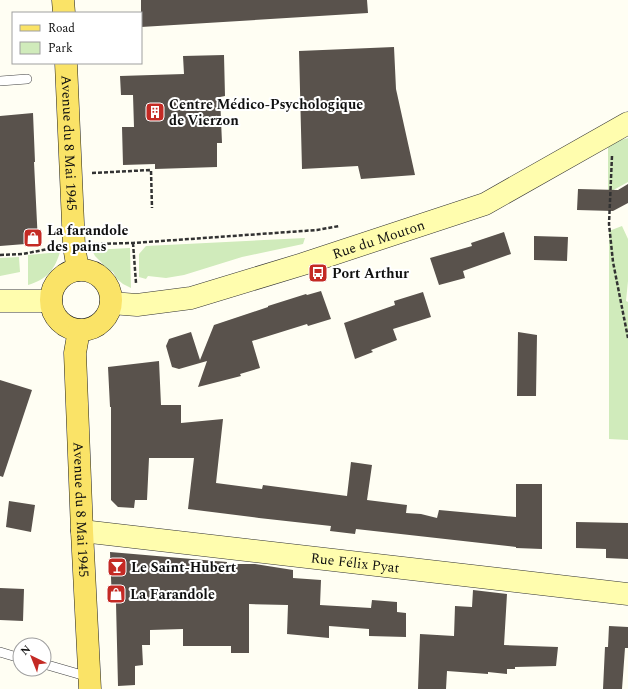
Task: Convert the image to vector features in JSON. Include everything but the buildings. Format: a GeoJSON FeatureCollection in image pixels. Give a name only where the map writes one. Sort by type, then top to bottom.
{"type":"FeatureCollection","features":[{"type":"Feature","properties":{"kind":"main road"},"geometry":{"type":"LineString","coordinates":[[63,0],[64,12]]}},
{"type":"Feature","properties":{"kind":"main road","name":"Avenue du 8 Mai 1945"},"geometry":{"type":"LineString","coordinates":[[66,64],[74,246],[78,270]]}},
{"type":"Feature","properties":{"kind":"main road"},"geometry":{"type":"LineString","coordinates":[[87,270],[96,273],[103,278],[111,294],[112,303],[104,320],[96,326],[78,330],[63,324],[53,310],[51,301],[52,292],[61,277],[69,272],[87,270]]}},
{"type":"Feature","properties":{"kind":"main road","name":"Avenue du 8 Mai 1945"},"geometry":{"type":"LineString","coordinates":[[78,330],[75,353],[90,683]]}},
{"type":"Feature","properties":{"kind":"street","name":"Rue du Mouton"},"geometry":{"type":"LineString","coordinates":[[112,303],[137,305],[190,298],[303,264],[485,204],[621,127]]}},
{"type":"Feature","properties":{"kind":"street"},"geometry":{"type":"LineString","coordinates":[[0,301],[51,301]]}},
{"type":"Feature","properties":{"kind":"street","name":"Rue Félix Pyat"},"geometry":{"type":"LineString","coordinates":[[82,531],[628,594]]}},
{"type":"Feature","properties":{"kind":"lane"},"geometry":{"type":"LineString","coordinates":[[0,81],[27,79]]}},
{"type":"Feature","properties":{"kind":"lane"},"geometry":{"type":"LineString","coordinates":[[0,652],[12,656]]}},
{"type":"Feature","properties":{"kind":"lane"},"geometry":{"type":"LineString","coordinates":[[52,667],[90,683]]}},
{"type":"Feature","properties":{"kind":"path"},"geometry":{"type":"LineString","coordinates":[[621,127],[609,224],[613,262],[628,338]]}},
{"type":"Feature","properties":{"kind":"path"},"geometry":{"type":"LineString","coordinates":[[71,175],[150,170],[152,208]]}},
{"type":"Feature","properties":{"kind":"path"},"geometry":{"type":"LineString","coordinates":[[89,244],[133,243],[317,230],[339,226]]}},
{"type":"Feature","properties":{"kind":"path"},"geometry":{"type":"LineString","coordinates":[[133,243],[136,290]]}},
{"type":"Feature","properties":{"kind":"path"},"geometry":{"type":"LineString","coordinates":[[0,255],[23,254],[54,248]]}},
{"type":"Feature","properties":{"kind":"green space"},"geometry":{"type":"Polygon","coordinates":[[[628,138],[628,182],[608,193],[608,144],[628,138]]]}},
{"type":"Feature","properties":{"kind":"green space"},"geometry":{"type":"Polygon","coordinates":[[[622,226],[628,239],[628,281],[626,301],[628,302],[628,440],[609,439],[609,231],[622,226]]]}},
{"type":"Feature","properties":{"kind":"green space"},"geometry":{"type":"Polygon","coordinates":[[[305,238],[303,244],[242,257],[184,275],[166,278],[148,276],[146,279],[139,277],[139,254],[146,246],[305,238]]]}},
{"type":"Feature","properties":{"kind":"green space"},"geometry":{"type":"Polygon","coordinates":[[[130,248],[131,288],[117,279],[113,272],[106,268],[95,256],[92,250],[130,248]]]}},
{"type":"Feature","properties":{"kind":"green space"},"geometry":{"type":"Polygon","coordinates":[[[60,252],[49,273],[35,283],[28,285],[28,255],[60,252]]]}},
{"type":"Feature","properties":{"kind":"green space"},"geometry":{"type":"Polygon","coordinates":[[[19,257],[20,272],[0,276],[0,258],[19,257]]]}},
{"type":"Feature","properties":{"kind":"place","name":"Centre Médico-Psychologique de Vierzon"},"geometry":{"type":"Point","coordinates":[155,112]}},
{"type":"Feature","properties":{"kind":"place","name":"La farandole des pains"},"geometry":{"type":"Point","coordinates":[33,238]}},
{"type":"Feature","properties":{"kind":"place","name":"Port Arthur"},"geometry":{"type":"Point","coordinates":[318,273]}},
{"type":"Feature","properties":{"kind":"place","name":"Le Saint-Hubert"},"geometry":{"type":"Point","coordinates":[117,567]}},
{"type":"Feature","properties":{"kind":"place","name":"La Farandole"},"geometry":{"type":"Point","coordinates":[116,594]}}]}
